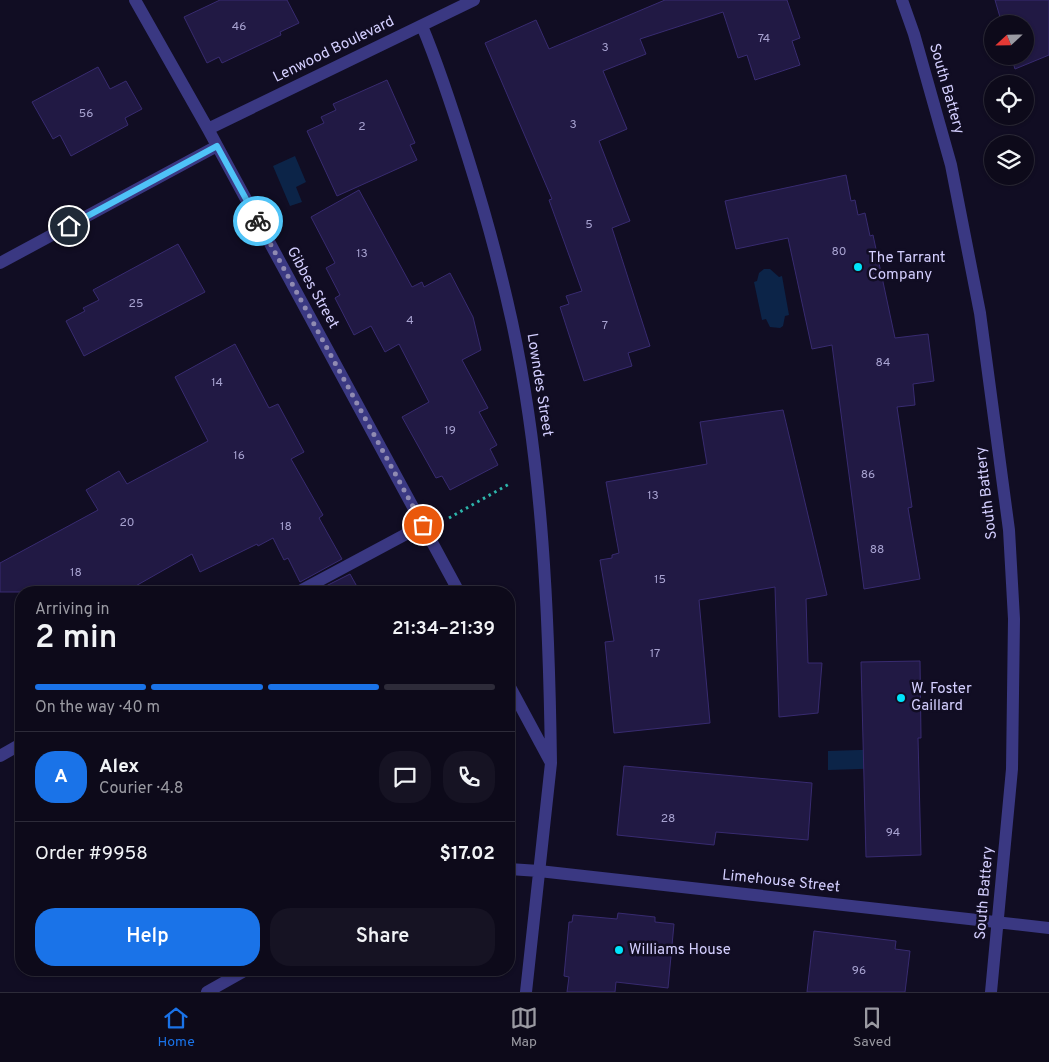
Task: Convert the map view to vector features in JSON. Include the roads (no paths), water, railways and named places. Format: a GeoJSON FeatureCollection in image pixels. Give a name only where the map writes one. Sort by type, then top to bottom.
{"type":"FeatureCollection","features":[{"type":"Feature","properties":{"kind":"street","name":"Gibbes Street"},"geometry":{"type":"LineString","coordinates":[[135,0],[208,129],[456,586]]}},
{"type":"Feature","properties":{"kind":"street","name":"Lenwood Boulevard"},"geometry":{"type":"LineString","coordinates":[[208,129],[474,0]]}},
{"type":"Feature","properties":{"kind":"street","name":"South Battery"},"geometry":{"type":"LineString","coordinates":[[902,0],[914,34],[951,165],[980,313],[1008,521],[1014,619],[1012,769],[991,992]]}},
{"type":"Feature","properties":{"kind":"street","name":"Lowndes Street"},"geometry":{"type":"LineString","coordinates":[[422,26],[435,57],[482,203],[512,322],[526,398],[542,535],[550,703],[550,763]]}},
{"type":"Feature","properties":{"kind":"street"},"geometry":{"type":"LineString","coordinates":[[0,263],[217,146]]}},
{"type":"Feature","properties":{"kind":"street"},"geometry":{"type":"LineString","coordinates":[[309,586],[423,525]]}},
{"type":"Feature","properties":{"kind":"street"},"geometry":{"type":"LineString","coordinates":[[515,696],[550,763],[526,992]]}},
{"type":"Feature","properties":{"kind":"street"},"geometry":{"type":"LineString","coordinates":[[0,756],[15,747]]}},
{"type":"Feature","properties":{"kind":"street","name":"Limehouse Street"},"geometry":{"type":"LineString","coordinates":[[515,869],[1049,928]]}},
{"type":"Feature","properties":{"kind":"street"},"geometry":{"type":"LineString","coordinates":[[207,992],[235,976]]}},
{"type":"Feature","properties":{"kind":"water"},"geometry":{"type":"Polygon","coordinates":[[[295,156],[306,182],[296,187],[302,202],[290,206],[273,166],[295,156]]]}},
{"type":"Feature","properties":{"kind":"water"},"geometry":{"type":"Polygon","coordinates":[[[764,269],[770,269],[779,277],[782,276],[789,315],[785,316],[783,326],[780,328],[770,327],[766,319],[762,320],[754,282],[757,281],[759,273],[764,269]]]}},
{"type":"Feature","properties":{"kind":"water"},"geometry":{"type":"Polygon","coordinates":[[[891,749],[891,768],[828,770],[828,751],[891,749]]]}},
{"type":"Feature","properties":{"kind":"place","name":"The Tarrant Company"},"geometry":{"type":"Point","coordinates":[858,267]}},
{"type":"Feature","properties":{"kind":"place","name":"W. Foster Gaillard"},"geometry":{"type":"Point","coordinates":[901,698]}},
{"type":"Feature","properties":{"kind":"place","name":"Williams House"},"geometry":{"type":"Point","coordinates":[619,950]}}]}
